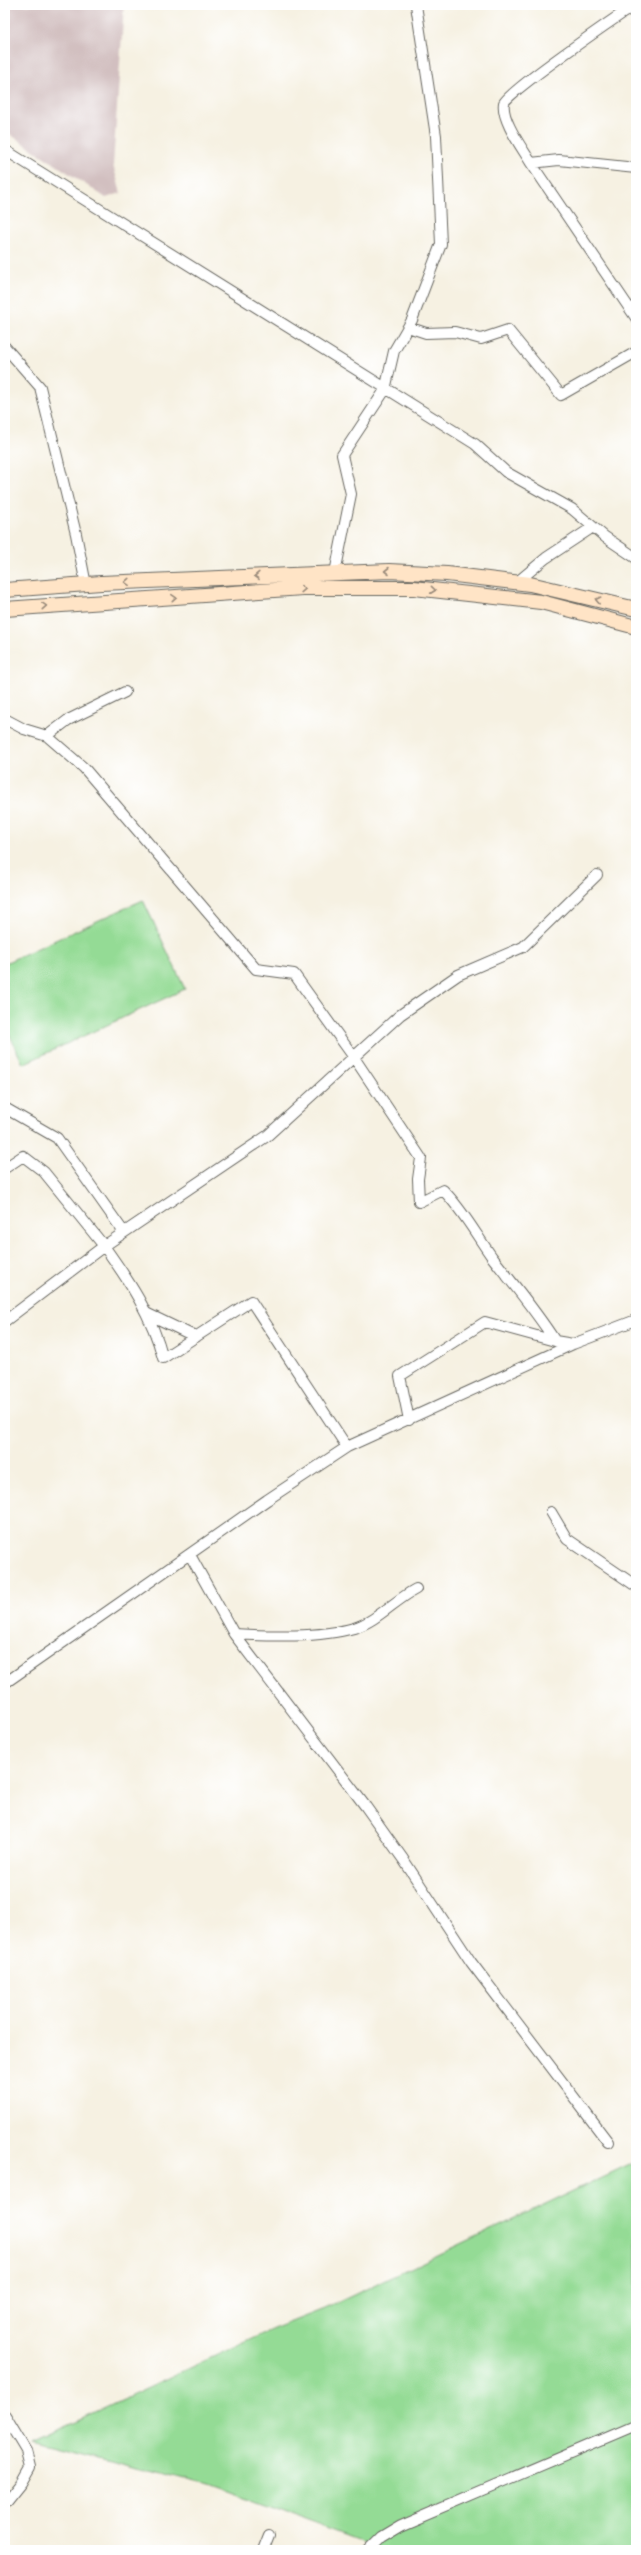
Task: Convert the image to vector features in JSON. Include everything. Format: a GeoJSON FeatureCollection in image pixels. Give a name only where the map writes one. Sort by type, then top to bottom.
{"type":"FeatureCollection","features":[{"type":"Feature","properties":{"kind":"main road"},"geometry":{"type":"LineString","coordinates":[[5,590],[101,583],[389,571],[516,582],[636,609]]}},
{"type":"Feature","properties":{"kind":"main road"},"geometry":{"type":"LineString","coordinates":[[101,583],[102,603]]}},
{"type":"Feature","properties":{"kind":"main road"},"geometry":{"type":"LineString","coordinates":[[5,609],[303,588],[414,588],[540,602],[636,627]]}},
{"type":"Feature","properties":{"kind":"street"},"geometry":{"type":"LineString","coordinates":[[335,573],[351,494],[342,455],[385,390],[394,351],[408,326],[441,244],[436,136],[416,5]]}},
{"type":"Feature","properties":{"kind":"street"},"geometry":{"type":"LineString","coordinates":[[635,5],[506,100],[504,116],[531,163],[636,318]]}},
{"type":"Feature","properties":{"kind":"street"},"geometry":{"type":"LineString","coordinates":[[5,150],[385,390],[474,444],[506,472],[572,509],[593,527],[636,558]]}},
{"type":"Feature","properties":{"kind":"street"},"geometry":{"type":"LineString","coordinates":[[531,163],[559,160],[636,168]]}},
{"type":"Feature","properties":{"kind":"street"},"geometry":{"type":"LineString","coordinates":[[408,326],[426,333],[455,332],[481,339],[508,330],[557,392],[561,395],[636,352]]}},
{"type":"Feature","properties":{"kind":"street"},"geometry":{"type":"LineString","coordinates":[[5,347],[40,387],[76,534],[86,585]]}},
{"type":"Feature","properties":{"kind":"street"},"geometry":{"type":"LineString","coordinates":[[516,582],[546,558],[593,527]]}},
{"type":"Feature","properties":{"kind":"street"},"geometry":{"type":"LineString","coordinates":[[47,736],[68,720],[125,692]]}},
{"type":"Feature","properties":{"kind":"street"},"geometry":{"type":"LineString","coordinates":[[5,718],[24,729],[47,736],[84,768],[256,969],[294,974],[353,1056],[421,1158],[418,1179],[419,1202],[443,1190],[454,1201],[555,1341]]}},
{"type":"Feature","properties":{"kind":"street"},"geometry":{"type":"LineString","coordinates":[[5,1320],[123,1231],[267,1136],[353,1056],[400,1015],[458,975],[523,947],[597,875]]}},
{"type":"Feature","properties":{"kind":"street"},"geometry":{"type":"LineString","coordinates":[[5,1108],[57,1138],[123,1231]]}},
{"type":"Feature","properties":{"kind":"street"},"geometry":{"type":"LineString","coordinates":[[5,1168],[23,1156],[44,1172],[104,1246],[132,1285],[148,1314],[164,1358],[251,1301],[347,1447]]}},
{"type":"Feature","properties":{"kind":"street"},"geometry":{"type":"LineString","coordinates":[[148,1314],[196,1337]]}},
{"type":"Feature","properties":{"kind":"street"},"geometry":{"type":"LineString","coordinates":[[5,1683],[347,1447],[574,1344],[636,1320]]}},
{"type":"Feature","properties":{"kind":"street"},"geometry":{"type":"LineString","coordinates":[[409,1420],[400,1376],[485,1322],[555,1341],[574,1344]]}},
{"type":"Feature","properties":{"kind":"street"},"geometry":{"type":"LineString","coordinates":[[551,1512],[567,1539],[636,1586]]}},
{"type":"Feature","properties":{"kind":"street"},"geometry":{"type":"LineString","coordinates":[[190,1555],[234,1634],[403,1858],[470,1962],[608,2142]]}},
{"type":"Feature","properties":{"kind":"street"},"geometry":{"type":"LineString","coordinates":[[234,1634],[293,1634],[354,1627],[416,1589]]}},
{"type":"Feature","properties":{"kind":"street"},"geometry":{"type":"LineString","coordinates":[[5,2416],[26,2451],[30,2467],[21,2483],[5,2503]]}},
{"type":"Feature","properties":{"kind":"street"},"geometry":{"type":"LineString","coordinates":[[368,2550],[381,2537],[401,2525],[636,2425]]}},
{"type":"Feature","properties":{"kind":"street"},"geometry":{"type":"LineString","coordinates":[[263,2550],[269,2535]]}},
{"type":"Feature","properties":{"kind":"shaded area"},"geometry":{"type":"Polygon","coordinates":[[[5,5],[124,5],[113,165],[121,193],[106,198],[5,131],[5,5]]]}},
{"type":"Feature","properties":{"kind":"green space"},"geometry":{"type":"Polygon","coordinates":[[[143,900],[185,989],[23,1064],[5,1025],[5,963],[143,900]]]}},
{"type":"Feature","properties":{"kind":"green space"},"geometry":{"type":"Polygon","coordinates":[[[636,2161],[636,2550],[382,2550],[208,2486],[32,2441],[273,2329],[324,2309],[636,2161]]]}}]}
